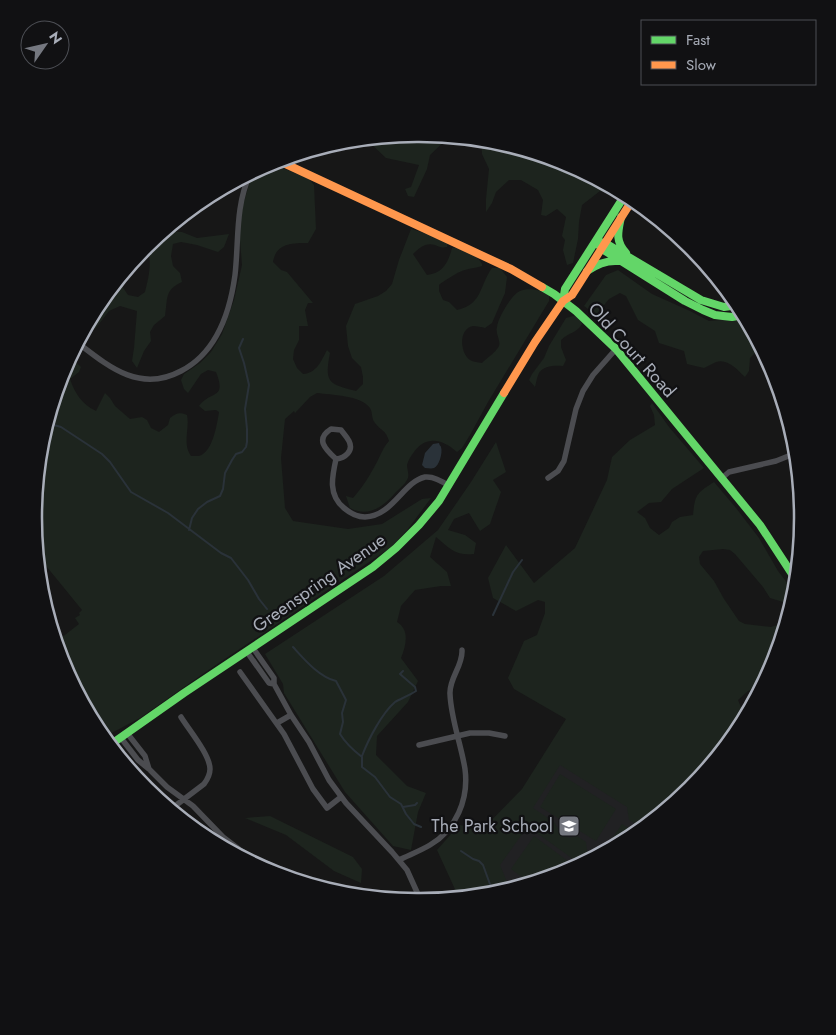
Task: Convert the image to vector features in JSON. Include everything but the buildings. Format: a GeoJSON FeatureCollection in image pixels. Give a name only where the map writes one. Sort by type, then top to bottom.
{"type":"FeatureCollection","features":[{"type":"Feature","properties":{"kind":"main road","name":"Old Court Road"},"geometry":{"type":"LineString","coordinates":[[289,165],[511,269],[563,301],[616,349],[767,534],[790,570]]}},
{"type":"Feature","properties":{"kind":"main road","name":"Greenspring Avenue"},"geometry":{"type":"LineString","coordinates":[[563,301],[565,289],[621,201]]}},
{"type":"Feature","properties":{"kind":"main road","name":"Greenspring Avenue"},"geometry":{"type":"LineString","coordinates":[[116,741],[184,693],[349,584],[384,558],[419,526],[440,501],[519,368],[563,301],[572,295],[628,206]]}},
{"type":"Feature","properties":{"kind":"main road"},"geometry":{"type":"LineString","coordinates":[[621,217],[617,235],[618,240],[622,248],[634,261]]}},
{"type":"Feature","properties":{"kind":"main road"},"geometry":{"type":"LineString","coordinates":[[596,241],[622,262],[685,301],[715,314],[735,317]]}},
{"type":"Feature","properties":{"kind":"main road"},"geometry":{"type":"LineString","coordinates":[[603,246],[634,261],[701,300],[724,307],[728,306]]}},
{"type":"Feature","properties":{"kind":"main road"},"geometry":{"type":"LineString","coordinates":[[587,271],[605,261],[622,262]]}},
{"type":"Feature","properties":{"kind":"street"},"geometry":{"type":"LineString","coordinates":[[83,347],[109,367],[128,376],[138,378],[158,378],[176,374],[202,356],[221,328],[232,292],[240,205],[246,184]]}},
{"type":"Feature","properties":{"kind":"street"},"geometry":{"type":"LineString","coordinates":[[548,478],[558,471],[564,461],[582,391],[593,375],[616,349]]}},
{"type":"Feature","properties":{"kind":"street"},"geometry":{"type":"LineString","coordinates":[[331,429],[341,430],[350,442],[348,454],[336,459],[322,442],[322,437],[331,429]]}},
{"type":"Feature","properties":{"kind":"street"},"geometry":{"type":"LineString","coordinates":[[722,478],[729,472],[769,463],[788,456]]}},
{"type":"Feature","properties":{"kind":"street"},"geometry":{"type":"LineString","coordinates":[[336,459],[332,485],[334,496],[349,512],[362,517],[374,516],[387,509],[418,480],[430,477],[440,480],[449,486]]}},
{"type":"Feature","properties":{"kind":"street"},"geometry":{"type":"LineString","coordinates":[[250,650],[268,682],[274,684],[309,742],[329,780],[341,797],[407,870],[418,893]]}},
{"type":"Feature","properties":{"kind":"street"},"geometry":{"type":"LineString","coordinates":[[399,860],[438,840],[449,828],[462,804],[466,780],[465,768],[451,704],[450,688],[462,659],[462,650]]}},
{"type":"Feature","properties":{"kind":"street"},"geometry":{"type":"LineString","coordinates":[[240,672],[277,724],[291,746],[313,789],[327,808],[341,797]]}},
{"type":"Feature","properties":{"kind":"street"},"geometry":{"type":"LineString","coordinates":[[277,724],[291,715]]}},
{"type":"Feature","properties":{"kind":"street"},"geometry":{"type":"LineString","coordinates":[[176,805],[204,784],[208,779],[210,770],[208,758],[181,717]]}},
{"type":"Feature","properties":{"kind":"street"},"geometry":{"type":"LineString","coordinates":[[419,745],[470,733],[505,736]]}},
{"type":"Feature","properties":{"kind":"street"},"geometry":{"type":"LineString","coordinates":[[124,735],[138,760],[167,787],[199,812],[223,837],[235,845]]}},
{"type":"Feature","properties":{"kind":"shaded area"},"geometry":{"type":"Polygon","coordinates":[[[418,142],[443,143],[430,155],[427,169],[414,197],[408,196],[405,189],[411,187],[419,165],[386,158],[372,145],[418,142]]]}},
{"type":"Feature","properties":{"kind":"shaded area"},"geometry":{"type":"Polygon","coordinates":[[[482,147],[539,162],[609,194],[600,191],[582,205],[573,263],[567,265],[563,250],[565,240],[562,236],[566,217],[557,209],[546,216],[541,215],[543,200],[538,190],[521,180],[509,180],[496,192],[486,212],[489,169],[482,154],[482,147]]]}},
{"type":"Feature","properties":{"kind":"shaded area"},"geometry":{"type":"Polygon","coordinates":[[[282,168],[309,179],[314,185],[316,229],[308,243],[286,245],[277,251],[273,262],[281,270],[287,272],[313,303],[308,303],[305,310],[308,326],[299,326],[299,340],[294,350],[293,359],[297,368],[303,374],[312,371],[327,350],[330,353],[328,376],[334,384],[340,386],[356,391],[363,384],[361,367],[352,358],[348,346],[346,326],[355,304],[378,296],[392,284],[411,229],[442,238],[448,243],[447,247],[432,244],[426,245],[413,254],[427,275],[441,270],[449,258],[452,248],[461,248],[469,252],[477,257],[482,264],[482,266],[460,272],[439,285],[439,291],[443,300],[449,302],[457,310],[476,299],[492,268],[500,268],[507,277],[505,293],[492,323],[485,328],[473,326],[468,328],[463,336],[464,352],[471,361],[482,363],[498,348],[498,323],[516,293],[527,289],[535,290],[549,296],[549,301],[462,448],[457,452],[446,444],[435,441],[429,441],[419,446],[407,463],[408,476],[406,482],[376,509],[364,512],[350,508],[346,496],[353,498],[360,490],[389,441],[385,433],[377,426],[370,408],[366,404],[360,400],[345,396],[317,393],[310,397],[295,413],[294,411],[285,419],[281,458],[285,508],[293,521],[348,529],[382,524],[422,499],[431,498],[408,529],[390,548],[140,718],[111,733],[81,684],[62,637],[79,624],[75,618],[80,615],[79,613],[82,610],[46,566],[42,518],[43,493],[55,420],[76,362],[81,367],[79,372],[70,379],[77,394],[91,408],[96,411],[105,393],[115,406],[130,419],[142,417],[147,420],[151,428],[159,432],[168,425],[172,416],[185,414],[188,420],[187,446],[191,456],[199,456],[208,449],[214,437],[219,412],[216,410],[205,411],[199,406],[219,391],[220,387],[216,372],[208,370],[201,374],[188,393],[184,389],[181,380],[184,374],[200,363],[211,352],[222,334],[234,300],[242,265],[239,229],[250,182],[282,168]]]}},
{"type":"Feature","properties":{"kind":"shaded area"},"geometry":{"type":"Polygon","coordinates":[[[656,228],[685,253],[682,251],[656,228]]]}},
{"type":"Feature","properties":{"kind":"shaded area"},"geometry":{"type":"Polygon","coordinates":[[[174,232],[182,232],[197,238],[229,234],[224,247],[218,252],[181,242],[173,244],[171,256],[173,266],[180,273],[182,282],[172,288],[167,300],[165,316],[154,325],[150,332],[151,341],[144,351],[137,368],[132,361],[137,311],[120,306],[109,311],[94,328],[122,286],[128,295],[138,297],[145,292],[149,275],[149,257],[174,232]]]}},
{"type":"Feature","properties":{"kind":"shaded area"},"geometry":{"type":"Polygon","coordinates":[[[618,270],[652,294],[709,321],[736,319],[756,353],[750,358],[749,371],[745,377],[732,365],[720,361],[704,368],[687,364],[684,351],[659,343],[655,331],[638,320],[626,296],[620,293],[609,299],[596,315],[584,306],[606,275],[618,270]]]}},
{"type":"Feature","properties":{"kind":"shaded area"},"geometry":{"type":"Polygon","coordinates":[[[580,317],[582,324],[577,330],[561,340],[561,347],[566,360],[563,366],[550,366],[543,369],[539,373],[535,387],[529,380],[532,374],[544,358],[566,318],[580,317]]]}},
{"type":"Feature","properties":{"kind":"shaded area"},"geometry":{"type":"Polygon","coordinates":[[[652,403],[669,427],[704,468],[672,489],[661,502],[649,503],[637,512],[645,518],[650,528],[659,535],[680,517],[693,515],[696,498],[714,482],[759,538],[787,583],[784,603],[770,598],[763,587],[730,550],[703,551],[699,557],[700,564],[714,581],[739,621],[745,624],[771,627],[778,624],[765,661],[752,689],[738,700],[741,708],[716,746],[684,783],[635,824],[629,820],[627,807],[560,765],[533,808],[554,822],[559,830],[569,838],[577,836],[586,842],[587,852],[573,859],[534,831],[525,830],[500,865],[507,882],[456,891],[437,850],[459,825],[484,828],[522,789],[566,719],[514,689],[508,678],[524,641],[537,635],[545,613],[545,602],[538,600],[516,611],[493,598],[488,578],[506,545],[534,583],[575,548],[607,480],[612,457],[630,440],[655,425],[654,415],[650,406],[652,403]]]}},
{"type":"Feature","properties":{"kind":"shaded area"},"geometry":{"type":"Polygon","coordinates":[[[496,442],[506,472],[493,480],[501,492],[490,524],[480,531],[469,513],[454,519],[448,530],[465,535],[476,543],[474,554],[457,552],[436,537],[430,557],[447,572],[451,586],[415,590],[401,606],[397,622],[404,629],[406,638],[401,658],[418,681],[408,702],[377,736],[376,755],[407,786],[426,793],[418,812],[411,850],[393,846],[345,792],[284,693],[283,684],[265,654],[384,576],[438,530],[496,442]]]}},
{"type":"Feature","properties":{"kind":"shaded area"},"geometry":{"type":"Polygon","coordinates":[[[439,443],[441,453],[437,465],[434,468],[425,468],[422,465],[425,453],[433,444],[439,443]]]}},
{"type":"Feature","properties":{"kind":"shaded area","name":"The Park School"},"geometry":{"type":"Polygon","coordinates":[[[551,750],[652,811],[627,830],[584,854],[539,873],[488,887],[551,750]]]}},
{"type":"Feature","properties":{"kind":"shaded area"},"geometry":{"type":"Polygon","coordinates":[[[560,774],[616,809],[596,841],[540,807],[560,774]]]}},
{"type":"Feature","properties":{"kind":"shaded area"},"geometry":{"type":"Polygon","coordinates":[[[270,816],[353,857],[362,869],[361,883],[334,871],[286,835],[245,818],[270,816]]]}},
{"type":"Feature","properties":{"kind":"shaded area"},"geometry":{"type":"Polygon","coordinates":[[[622,824],[629,828],[627,830],[611,840],[622,824]]]}},
{"type":"Feature","properties":{"kind":"shaded area"},"geometry":{"type":"Polygon","coordinates":[[[534,836],[568,861],[523,878],[511,869],[534,836]]]}},
{"type":"Feature","properties":{"kind":"waterway"},"geometry":{"type":"LineString","coordinates":[[189,530],[192,518],[198,509],[220,496],[225,473],[236,454],[242,452],[246,447],[245,409],[249,385],[239,348],[243,339]]}},
{"type":"Feature","properties":{"kind":"waterway"},"geometry":{"type":"LineString","coordinates":[[54,425],[61,427],[102,454],[110,462],[131,492],[168,513],[221,553],[231,558],[267,609]]}},
{"type":"Feature","properties":{"kind":"waterway"},"geometry":{"type":"LineString","coordinates":[[493,615],[513,572],[522,560]]}},
{"type":"Feature","properties":{"kind":"waterway"},"geometry":{"type":"LineString","coordinates":[[293,647],[318,672],[336,681],[346,700],[342,713],[343,722],[340,734],[350,747],[362,757],[362,767],[375,777],[390,797],[401,804],[414,824],[421,827]]}},
{"type":"Feature","properties":{"kind":"waterway"},"geometry":{"type":"LineString","coordinates":[[362,756],[385,713],[395,702],[416,691],[415,687],[400,674],[403,671]]}},
{"type":"Feature","properties":{"kind":"waterway"},"geometry":{"type":"LineString","coordinates":[[403,807],[417,803]]}},
{"type":"Feature","properties":{"kind":"waterway"},"geometry":{"type":"LineString","coordinates":[[461,851],[483,865],[491,886]]}},
{"type":"Feature","properties":{"kind":"traffic: fast"},"geometry":{"type":"LineString","coordinates":[[563,301],[565,289],[621,201]]}},
{"type":"Feature","properties":{"kind":"traffic: fast"},"geometry":{"type":"LineString","coordinates":[[621,217],[618,232],[619,240],[626,253]]}},
{"type":"Feature","properties":{"kind":"traffic: fast"},"geometry":{"type":"LineString","coordinates":[[596,241],[602,249],[685,301],[715,315],[735,317]]}},
{"type":"Feature","properties":{"kind":"traffic: fast"},"geometry":{"type":"LineString","coordinates":[[596,241],[605,243],[701,300],[724,307],[728,306]]}},
{"type":"Feature","properties":{"kind":"traffic: fast"},"geometry":{"type":"LineString","coordinates":[[587,271],[602,263],[618,261]]}},
{"type":"Feature","properties":{"kind":"traffic: fast"},"geometry":{"type":"LineString","coordinates":[[542,287],[576,311],[616,349],[760,525],[789,570]]}},
{"type":"Feature","properties":{"kind":"traffic: fast"},"geometry":{"type":"LineString","coordinates":[[116,741],[373,567],[396,548],[439,501],[504,393]]}},
{"type":"Feature","properties":{"kind":"traffic: slow"},"geometry":{"type":"LineString","coordinates":[[288,165],[511,269],[542,287]]}},
{"type":"Feature","properties":{"kind":"traffic: slow"},"geometry":{"type":"LineString","coordinates":[[504,393],[535,342],[563,301],[572,295],[628,206]]}},
{"type":"Feature","properties":{"kind":"place","name":"The Park School"},"geometry":{"type":"Point","coordinates":[569,826]}}]}
